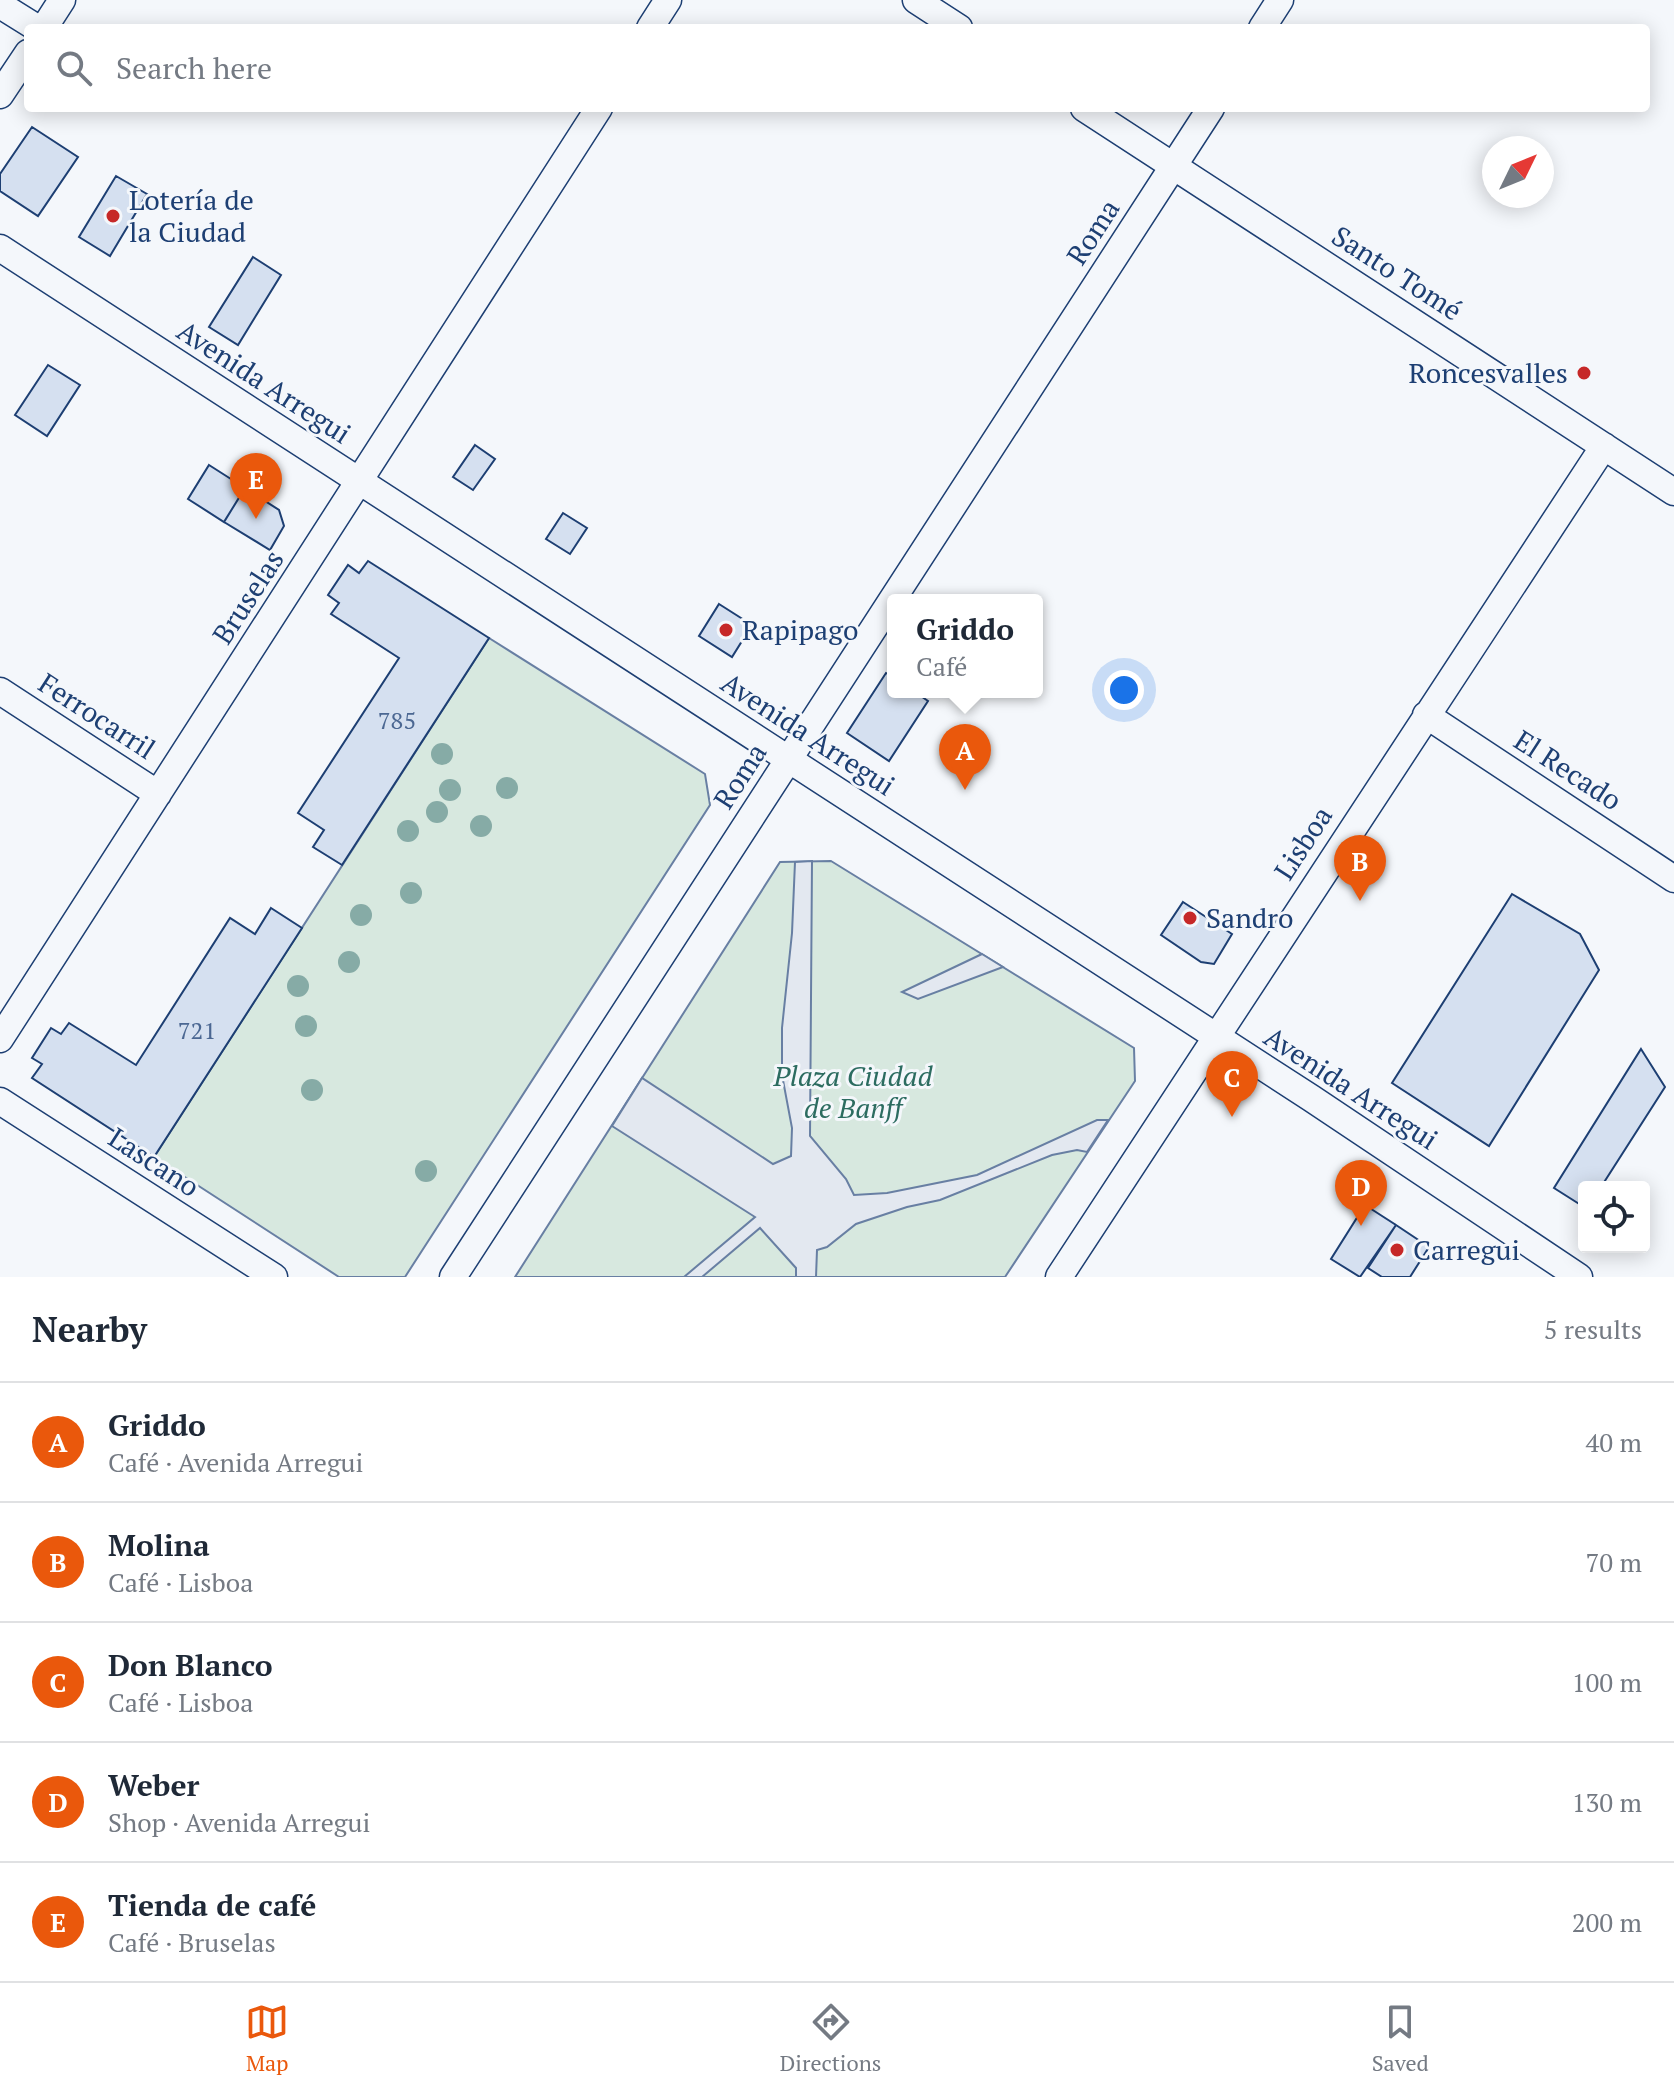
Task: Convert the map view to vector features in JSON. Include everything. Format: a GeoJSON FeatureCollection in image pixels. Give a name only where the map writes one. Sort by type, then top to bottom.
{"type":"FeatureCollection","features":[{"type":"Feature","properties":{"kind":"street"},"geometry":{"type":"LineString","coordinates":[[47,24],[62,0]]}},
{"type":"Feature","properties":{"kind":"street"},"geometry":{"type":"LineString","coordinates":[[653,24],[668,0]]}},
{"type":"Feature","properties":{"kind":"street"},"geometry":{"type":"LineString","coordinates":[[916,0],[953,24]]}},
{"type":"Feature","properties":{"kind":"street"},"geometry":{"type":"LineString","coordinates":[[1265,24],[1280,0]]}},
{"type":"Feature","properties":{"kind":"street"},"geometry":{"type":"LineString","coordinates":[[0,5],[31,24]]}},
{"type":"Feature","properties":{"kind":"street"},"geometry":{"type":"LineString","coordinates":[[0,95],[24,59]]}},
{"type":"Feature","properties":{"kind":"street","name":"Bruselas"},"geometry":{"type":"LineString","coordinates":[[0,1039],[596,112]]}},
{"type":"Feature","properties":{"kind":"street","name":"Santo Tomé"},"geometry":{"type":"LineString","coordinates":[[1090,112],[1674,492]]}},
{"type":"Feature","properties":{"kind":"street","name":"Roma"},"geometry":{"type":"LineString","coordinates":[[896,594],[1208,112]]}},
{"type":"Feature","properties":{"kind":"street","name":"Avenida Arregui"},"geometry":{"type":"LineString","coordinates":[[0,248],[1214,1036],[1579,1277]]}},
{"type":"Feature","properties":{"kind":"street","name":"Lisboa"},"geometry":{"type":"LineString","coordinates":[[1059,1277],[1214,1036],[1604,446]]}},
{"type":"Feature","properties":{"kind":"street","name":"Roma"},"geometry":{"type":"LineString","coordinates":[[453,1277],[887,609]]}},
{"type":"Feature","properties":{"kind":"street","name":"Ferrocarril"},"geometry":{"type":"LineString","coordinates":[[0,691],[158,794]]}},
{"type":"Feature","properties":{"kind":"street","name":"El Recado"},"geometry":{"type":"LineString","coordinates":[[1426,715],[1674,879]]}},
{"type":"Feature","properties":{"kind":"street","name":"Lascano"},"geometry":{"type":"LineString","coordinates":[[0,1101],[274,1277]]}},
{"type":"Feature","properties":{"kind":"green space"},"geometry":{"type":"Polygon","coordinates":[[[489,638],[705,774],[710,805],[405,1277],[339,1277],[154,1157],[489,638]]]}},
{"type":"Feature","properties":{"kind":"green space","name":"Plaza Ciudad de Banff"},"geometry":{"type":"Polygon","coordinates":[[[831,861],[1134,1048],[1135,1081],[1005,1277],[515,1277],[780,862],[831,861]]]}},
{"type":"Feature","properties":{"kind":"shaded area","name":"Plaza Ciudad de Banff"},"geometry":{"type":"Polygon","coordinates":[[[812,861],[810,1136],[846,1179],[854,1195],[887,1193],[977,1175],[1097,1120],[1108,1120],[1087,1152],[1077,1150],[1052,1155],[940,1200],[856,1224],[827,1247],[817,1250],[816,1277],[796,1277],[796,1268],[760,1228],[702,1277],[684,1277],[755,1217],[612,1126],[642,1078],[773,1164],[791,1156],[792,1128],[782,1075],[782,1028],[792,933],[795,862],[812,861]]]}},
{"type":"Feature","properties":{"kind":"shaded area","name":"Plaza Ciudad de Banff"},"geometry":{"type":"Polygon","coordinates":[[[982,954],[1003,967],[918,999],[902,992],[982,954]]]}},
{"type":"Feature","properties":{"kind":"building"},"geometry":{"type":"Polygon","coordinates":[[[32,127],[78,157],[38,216],[0,191],[0,174],[32,127]]]}},
{"type":"Feature","properties":{"kind":"building","name":"Lotería de la Ciudad"},"geometry":{"type":"Polygon","coordinates":[[[116,176],[147,194],[110,256],[79,237],[116,176]]]}},
{"type":"Feature","properties":{"kind":"building"},"geometry":{"type":"Polygon","coordinates":[[[253,257],[281,275],[238,345],[209,327],[253,257]]]}},
{"type":"Feature","properties":{"kind":"building"},"geometry":{"type":"Polygon","coordinates":[[[48,365],[80,385],[47,436],[15,415],[48,365]]]}},
{"type":"Feature","properties":{"kind":"building"},"geometry":{"type":"Polygon","coordinates":[[[475,445],[495,459],[473,490],[453,477],[475,445]]]}},
{"type":"Feature","properties":{"kind":"building"},"geometry":{"type":"Polygon","coordinates":[[[209,465],[245,488],[224,522],[188,499],[209,465]]]}},
{"type":"Feature","properties":{"kind":"building"},"geometry":{"type":"Polygon","coordinates":[[[245,488],[279,510],[284,526],[270,550],[224,522],[245,488]]]}},
{"type":"Feature","properties":{"kind":"building"},"geometry":{"type":"Polygon","coordinates":[[[563,513],[587,528],[570,554],[546,539],[563,513]]]}},
{"type":"Feature","properties":{"kind":"building"},"geometry":{"type":"Polygon","coordinates":[[[368,561],[489,638],[342,865],[313,847],[324,830],[298,813],[399,658],[331,614],[339,603],[328,595],[348,565],[359,573],[368,561]]]}},
{"type":"Feature","properties":{"kind":"building","name":"Rapipago"},"geometry":{"type":"Polygon","coordinates":[[[719,604],[752,625],[732,657],[699,636],[719,604]]]}},
{"type":"Feature","properties":{"kind":"building"},"geometry":{"type":"Polygon","coordinates":[[[886,673],[887,698],[924,698],[928,701],[889,761],[847,733],[886,673]]]}},
{"type":"Feature","properties":{"kind":"building"},"geometry":{"type":"Polygon","coordinates":[[[1512,894],[1580,934],[1599,970],[1489,1146],[1392,1083],[1512,894]]]}},
{"type":"Feature","properties":{"kind":"building","name":"Sandro"},"geometry":{"type":"Polygon","coordinates":[[[1183,902],[1232,934],[1214,964],[1201,962],[1161,935],[1183,902]]]}},
{"type":"Feature","properties":{"kind":"building"},"geometry":{"type":"Polygon","coordinates":[[[271,908],[302,928],[154,1157],[32,1078],[42,1064],[32,1058],[51,1028],[61,1034],[69,1023],[136,1065],[230,918],[255,934],[271,908]]]}},
{"type":"Feature","properties":{"kind":"building"},"geometry":{"type":"Polygon","coordinates":[[[1641,1049],[1665,1087],[1605,1181],[1578,1181],[1578,1203],[1554,1188],[1641,1049]]]}},
{"type":"Feature","properties":{"kind":"building"},"geometry":{"type":"Polygon","coordinates":[[[1365,1205],[1396,1225],[1360,1277],[1331,1259],[1365,1205]]]}},
{"type":"Feature","properties":{"kind":"building"},"geometry":{"type":"Polygon","coordinates":[[[1396,1225],[1429,1247],[1410,1277],[1382,1277],[1368,1268],[1396,1225]]]}},
{"type":"Feature","properties":{"kind":"place","name":"Lotería de la Ciudad"},"geometry":{"type":"Point","coordinates":[113,216]}},
{"type":"Feature","properties":{"kind":"place","name":"Roncesvalles"},"geometry":{"type":"Point","coordinates":[1584,373]}},
{"type":"Feature","properties":{"kind":"place","name":"Tienda de café"},"geometry":{"type":"Point","coordinates":[256,519]}},
{"type":"Feature","properties":{"kind":"place","name":"Rapipago"},"geometry":{"type":"Point","coordinates":[726,630]}},
{"type":"Feature","properties":{"kind":"place","name":"Griddo"},"geometry":{"type":"Point","coordinates":[965,790]}},
{"type":"Feature","properties":{"kind":"place","name":"Molina"},"geometry":{"type":"Point","coordinates":[1360,901]}},
{"type":"Feature","properties":{"kind":"place","name":"Sandro"},"geometry":{"type":"Point","coordinates":[1190,918]}},
{"type":"Feature","properties":{"kind":"place","name":"Don Blanco"},"geometry":{"type":"Point","coordinates":[1232,1117]}},
{"type":"Feature","properties":{"kind":"place","name":"Weber"},"geometry":{"type":"Point","coordinates":[1361,1226]}},
{"type":"Feature","properties":{"kind":"place","name":"Carregui"},"geometry":{"type":"Point","coordinates":[1397,1250]}}]}
